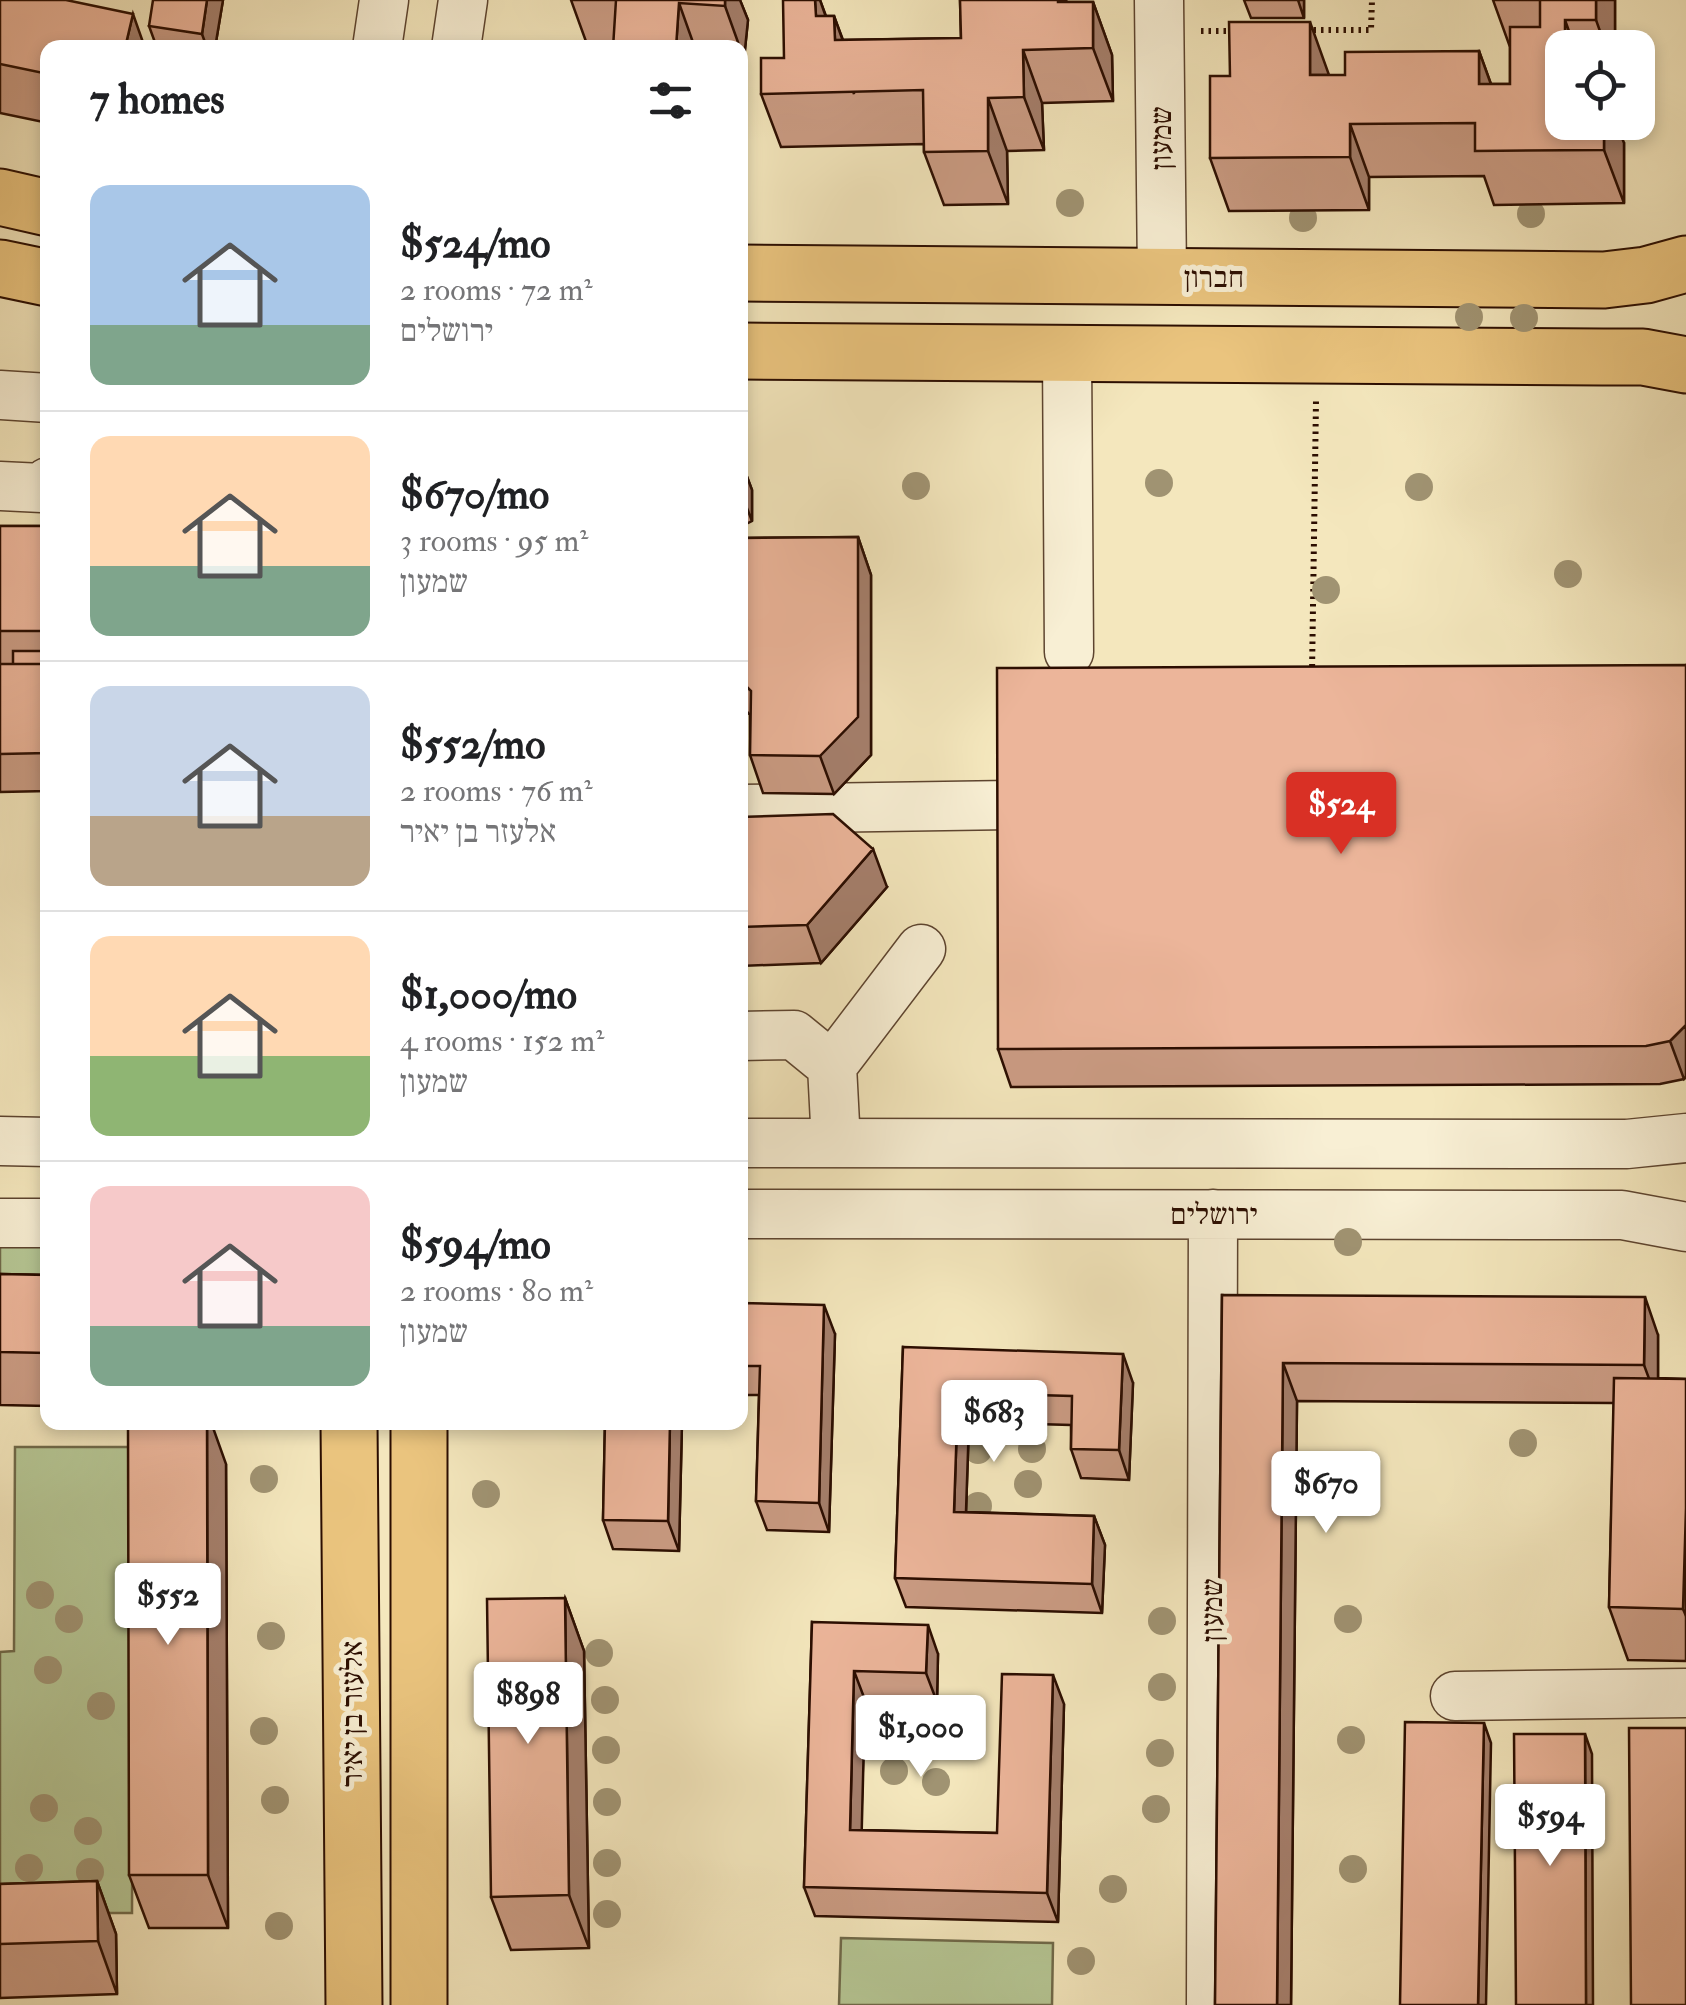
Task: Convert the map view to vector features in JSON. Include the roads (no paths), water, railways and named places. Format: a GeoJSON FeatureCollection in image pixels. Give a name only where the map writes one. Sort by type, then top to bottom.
{"type":"FeatureCollection","features":[{"type":"Feature","properties":{"kind":"main road"},"geometry":{"type":"LineString","coordinates":[[0,197],[40,206]]}},
{"type":"Feature","properties":{"kind":"main road","name":"חברון"},"geometry":{"type":"LineString","coordinates":[[748,273],[1604,280],[1686,264]]}},
{"type":"Feature","properties":{"kind":"main road"},"geometry":{"type":"LineString","coordinates":[[0,268],[40,276]]}},
{"type":"Feature","properties":{"kind":"main road"},"geometry":{"type":"LineString","coordinates":[[748,351],[1644,357],[1686,365]]}},
{"type":"Feature","properties":{"kind":"main road","name":"אלעזר בן יאיר"},"geometry":{"type":"LineString","coordinates":[[349,1430],[354,2005]]}},
{"type":"Feature","properties":{"kind":"main road"},"geometry":{"type":"LineString","coordinates":[[419,1430],[419,2005]]}},
{"type":"Feature","properties":{"kind":"street"},"geometry":{"type":"LineString","coordinates":[[378,40],[384,0]]}},
{"type":"Feature","properties":{"kind":"street"},"geometry":{"type":"LineString","coordinates":[[457,40],[462,0]]}},
{"type":"Feature","properties":{"kind":"street","name":"שמעון"},"geometry":{"type":"LineString","coordinates":[[1160,16],[1162,276]]}},
{"type":"Feature","properties":{"kind":"street"},"geometry":{"type":"LineString","coordinates":[[1067,353],[1069,652]]}},
{"type":"Feature","properties":{"kind":"street"},"geometry":{"type":"LineString","coordinates":[[0,395],[40,398]]}},
{"type":"Feature","properties":{"kind":"street"},"geometry":{"type":"LineString","coordinates":[[0,486],[40,488]]}},
{"type":"Feature","properties":{"kind":"street"},"geometry":{"type":"LineString","coordinates":[[748,809],[1011,805]]}},
{"type":"Feature","properties":{"kind":"street"},"geometry":{"type":"LineString","coordinates":[[836,1143],[832,1066],[921,949]]}},
{"type":"Feature","properties":{"kind":"street"},"geometry":{"type":"LineString","coordinates":[[748,1036],[794,1035],[832,1066]]}},
{"type":"Feature","properties":{"kind":"street"},"geometry":{"type":"LineString","coordinates":[[748,1143],[1627,1144],[1686,1138]]}},
{"type":"Feature","properties":{"kind":"street"},"geometry":{"type":"LineString","coordinates":[[0,1142],[40,1142]]}},
{"type":"Feature","properties":{"kind":"street","name":"ירושלים"},"geometry":{"type":"LineString","coordinates":[[748,1214],[1622,1214],[1686,1226]]}},
{"type":"Feature","properties":{"kind":"street","name":"שמעון"},"geometry":{"type":"LineString","coordinates":[[1211,2005],[1213,1214]]}},
{"type":"Feature","properties":{"kind":"street"},"geometry":{"type":"LineString","coordinates":[[0,1223],[40,1222]]}},
{"type":"Feature","properties":{"kind":"street"},"geometry":{"type":"LineString","coordinates":[[1455,1696],[1686,1694]]}}]}
